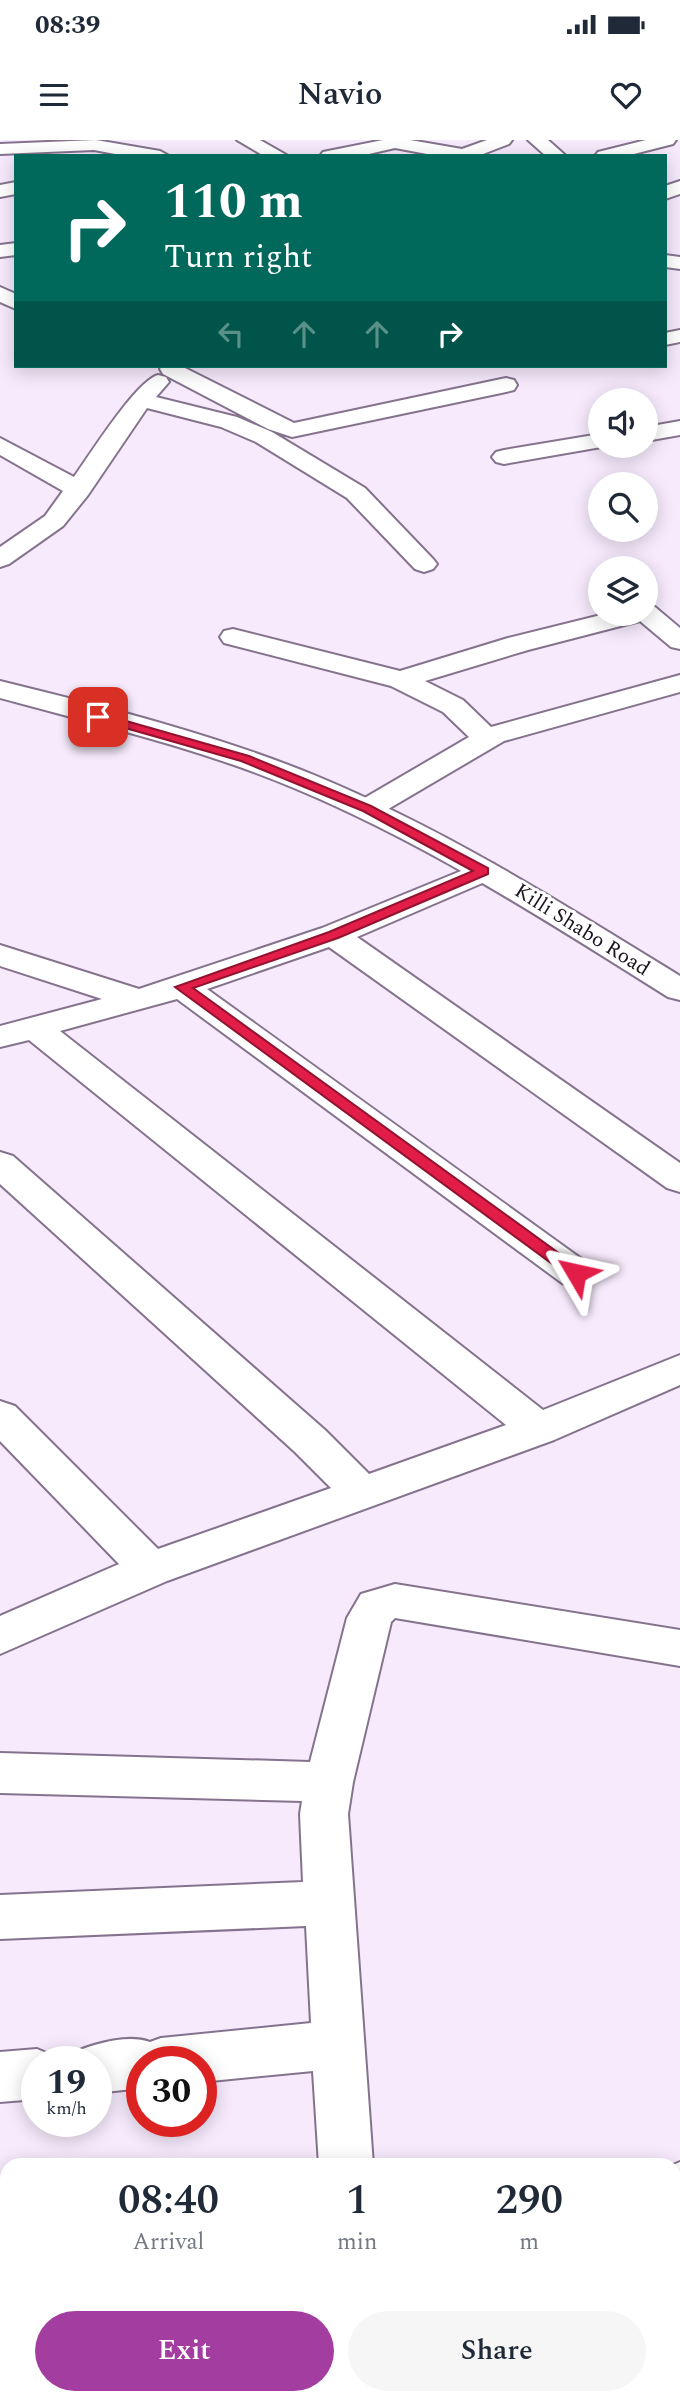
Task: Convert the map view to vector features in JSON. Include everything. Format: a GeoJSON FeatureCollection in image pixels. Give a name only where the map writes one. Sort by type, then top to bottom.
{"type":"FeatureCollection","features":[{"type":"Feature","properties":{"kind":"street"},"geometry":{"type":"LineString","coordinates":[[246,140],[275,154]]}},
{"type":"Feature","properties":{"kind":"street"},"geometry":{"type":"LineString","coordinates":[[467,154],[503,140]]}},
{"type":"Feature","properties":{"kind":"street"},"geometry":{"type":"LineString","coordinates":[[537,140],[554,154]]}},
{"type":"Feature","properties":{"kind":"street"},"geometry":{"type":"LineString","coordinates":[[612,154],[667,140]]}},
{"type":"Feature","properties":{"kind":"street"},"geometry":{"type":"LineString","coordinates":[[341,154],[385,146],[393,141],[459,154]]}},
{"type":"Feature","properties":{"kind":"street"},"geometry":{"type":"LineString","coordinates":[[0,149],[94,145],[148,154]]}},
{"type":"Feature","properties":{"kind":"street"},"geometry":{"type":"LineString","coordinates":[[0,559],[54,521],[162,371],[292,430],[506,385]]}},
{"type":"Feature","properties":{"kind":"street"},"geometry":{"type":"LineString","coordinates":[[141,401],[229,422],[264,437],[356,493],[424,564]]}},
{"type":"Feature","properties":{"kind":"street"},"geometry":{"type":"LineString","coordinates":[[658,432],[680,428]]}},
{"type":"Feature","properties":{"kind":"street"},"geometry":{"type":"LineString","coordinates":[[504,457],[588,443]]}},
{"type":"Feature","properties":{"kind":"street"},"geometry":{"type":"LineString","coordinates":[[0,446],[79,489]]}},
{"type":"Feature","properties":{"kind":"street"},"geometry":{"type":"LineString","coordinates":[[658,622],[680,640]]}},
{"type":"Feature","properties":{"kind":"street"},"geometry":{"type":"LineString","coordinates":[[401,680],[518,643],[588,626]]}},
{"type":"Feature","properties":{"kind":"street"},"geometry":{"type":"LineString","coordinates":[[233,637],[401,680],[453,706],[487,739]]}},
{"type":"Feature","properties":{"kind":"street"},"geometry":{"type":"LineString","coordinates":[[367,809],[487,739],[680,683]]}},
{"type":"Feature","properties":{"kind":"street","name":"Killi Shabo Road"},"geometry":{"type":"LineString","coordinates":[[0,689],[245,759],[367,809],[520,891],[680,990]]}},
{"type":"Feature","properties":{"kind":"street"},"geometry":{"type":"LineString","coordinates":[[16,1031],[182,987],[333,935],[483,871]]}},
{"type":"Feature","properties":{"kind":"street"},"geometry":{"type":"LineString","coordinates":[[333,935],[680,1180]]}},
{"type":"Feature","properties":{"kind":"street"},"geometry":{"type":"LineString","coordinates":[[0,955],[134,998]]}},
{"type":"Feature","properties":{"kind":"street"},"geometry":{"type":"LineString","coordinates":[[182,987],[576,1273]]}},
{"type":"Feature","properties":{"kind":"street"},"geometry":{"type":"LineString","coordinates":[[16,1031],[539,1429]]}},
{"type":"Feature","properties":{"kind":"street"},"geometry":{"type":"LineString","coordinates":[[0,1164],[310,1441],[362,1493]]}},
{"type":"Feature","properties":{"kind":"street"},"geometry":{"type":"LineString","coordinates":[[0,1636],[150,1569],[539,1429],[680,1369]]}},
{"type":"Feature","properties":{"kind":"street"},"geometry":{"type":"LineString","coordinates":[[0,1416],[150,1569]]}},
{"type":"Feature","properties":{"kind":"street"},"geometry":{"type":"LineString","coordinates":[[346,2158],[324,1814],[328,1782],[369,1618],[377,1606],[395,1601],[680,1648]]}},
{"type":"Feature","properties":{"kind":"street"},"geometry":{"type":"LineString","coordinates":[[0,1773],[328,1782]]}},
{"type":"Feature","properties":{"kind":"street"},"geometry":{"type":"LineString","coordinates":[[0,1917],[329,1903]]}},
{"type":"Feature","properties":{"kind":"street"},"geometry":{"type":"LineString","coordinates":[[217,2056],[338,2044]]}},
{"type":"Feature","properties":{"kind":"street"},"geometry":{"type":"LineString","coordinates":[[0,2077],[21,2075]]}},
{"type":"Feature","properties":{"kind":"route"},"geometry":{"type":"LineString","coordinates":[[98,717],[245,759],[367,809],[483,871],[333,935],[182,987],[576,1273]]}}]}
